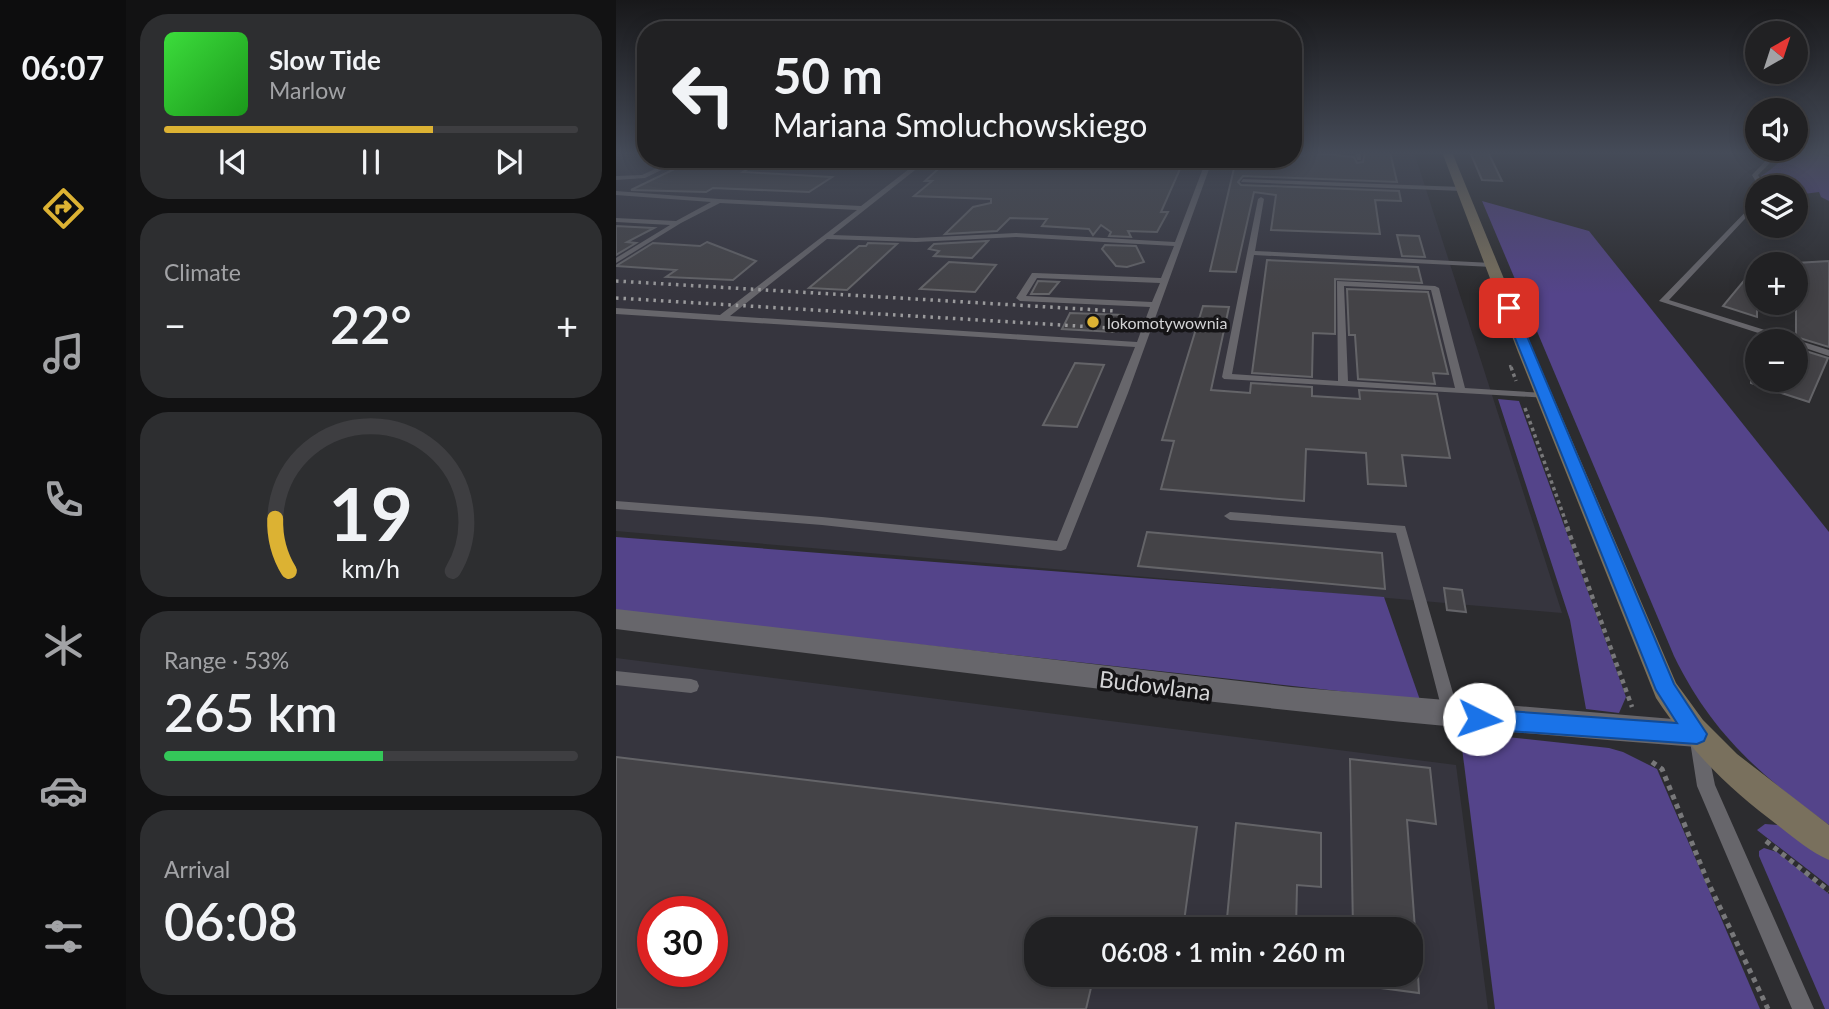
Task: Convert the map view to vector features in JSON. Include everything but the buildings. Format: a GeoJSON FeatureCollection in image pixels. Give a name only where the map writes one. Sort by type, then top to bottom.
{"type":"FeatureCollection","features":[{"type":"Feature","properties":{"kind":"street"},"geometry":{"type":"LineString","coordinates":[[1466,199],[1666,690],[1697,734],[1749,784],[1829,844]]}},
{"type":"Feature","properties":{"kind":"street","name":"Budowlana"},"geometry":{"type":"LineString","coordinates":[[616,619],[1236,695],[1452,717],[1697,734]]}},
{"type":"Feature","properties":{"kind":"lane"},"geometry":{"type":"LineString","coordinates":[[694,199],[863,208]]}},
{"type":"Feature","properties":{"kind":"lane"},"geometry":{"type":"LineString","coordinates":[[720,318],[874,199]]}},
{"type":"Feature","properties":{"kind":"lane"},"geometry":{"type":"LineString","coordinates":[[616,505],[822,521],[1061,547],[1141,345],[1195,199]]}},
{"type":"Feature","properties":{"kind":"lane"},"geometry":{"type":"LineString","coordinates":[[1261,199],[1227,377],[1545,396]]}},
{"type":"Feature","properties":{"kind":"lane"},"geometry":{"type":"LineString","coordinates":[[616,261],[642,248],[677,223],[719,201]]}},
{"type":"Feature","properties":{"kind":"lane"},"geometry":{"type":"LineString","coordinates":[[1745,215],[1662,301],[1752,329]]}},
{"type":"Feature","properties":{"kind":"lane"},"geometry":{"type":"LineString","coordinates":[[616,220],[677,223]]}},
{"type":"Feature","properties":{"kind":"lane"},"geometry":{"type":"LineString","coordinates":[[825,237],[916,240],[1016,235],[1178,244]]}},
{"type":"Feature","properties":{"kind":"lane"},"geometry":{"type":"LineString","coordinates":[[1251,253],[1492,265]]}},
{"type":"Feature","properties":{"kind":"lane"},"geometry":{"type":"LineString","coordinates":[[1155,305],[1020,298],[1035,275],[1164,281]]}},
{"type":"Feature","properties":{"kind":"lane"},"geometry":{"type":"LineString","coordinates":[[1343,384],[1340,283],[1435,288],[1461,391]]}},
{"type":"Feature","properties":{"kind":"lane"},"geometry":{"type":"LineString","coordinates":[[616,311],[1141,345]]}},
{"type":"Feature","properties":{"kind":"lane"},"geometry":{"type":"LineString","coordinates":[[1808,346],[1829,353]]}},
{"type":"Feature","properties":{"kind":"lane"},"geometry":{"type":"LineString","coordinates":[[1230,516],[1401,529],[1452,717]]}},
{"type":"Feature","properties":{"kind":"lane"},"geometry":{"type":"LineString","coordinates":[[616,678],[691,686]]}},
{"type":"Feature","properties":{"kind":"lane"},"geometry":{"type":"LineString","coordinates":[[1697,734],[1706,786],[1803,1009]]}},
{"type":"Feature","properties":{"kind":"path"},"geometry":{"type":"LineString","coordinates":[[1507,355],[1633,710]]}},
{"type":"Feature","properties":{"kind":"path"},"geometry":{"type":"LineString","coordinates":[[1652,762],[1662,769],[1667,778],[1707,880],[1768,1009]]}},
{"type":"Feature","properties":{"kind":"path"},"geometry":{"type":"LineString","coordinates":[[1766,841],[1829,891]]}},
{"type":"Feature","properties":{"kind":"shaded area"},"geometry":{"type":"Polygon","coordinates":[[[616,199],[1429,199],[1562,613],[616,531],[616,199]]]}},
{"type":"Feature","properties":{"kind":"shaded area"},"geometry":{"type":"Polygon","coordinates":[[[1482,201],[1589,231],[1829,532],[1829,825],[1781,788],[1740,751],[1722,731],[1689,684],[1674,656],[1482,201]]]}},
{"type":"Feature","properties":{"kind":"shaded area"},"geometry":{"type":"Polygon","coordinates":[[[1498,399],[1519,401],[1626,697],[1619,713],[1586,709],[1570,620],[1498,399]]]}},
{"type":"Feature","properties":{"kind":"shaded area"},"geometry":{"type":"Polygon","coordinates":[[[616,537],[1384,597],[1420,700],[616,611],[616,537]]]}},
{"type":"Feature","properties":{"kind":"shaded area"},"geometry":{"type":"Polygon","coordinates":[[[616,658],[1456,765],[1488,1009],[616,1009],[616,658]]]}},
{"type":"Feature","properties":{"kind":"shaded area"},"geometry":{"type":"Polygon","coordinates":[[[1460,732],[1609,748],[1657,769],[1760,1009],[1495,1009],[1460,732]]]}},
{"type":"Feature","properties":{"kind":"shaded area"},"geometry":{"type":"Polygon","coordinates":[[[1765,824],[1778,825],[1829,858],[1829,886],[1757,830],[1765,824]]]}},
{"type":"Feature","properties":{"kind":"shaded area"},"geometry":{"type":"Polygon","coordinates":[[[1764,848],[1777,852],[1829,894],[1829,1009],[1825,1009],[1759,856],[1759,851],[1764,848]]]}},
{"type":"Feature","properties":{"kind":"railway"},"geometry":{"type":"LineString","coordinates":[[616,281],[1115,311]]}},
{"type":"Feature","properties":{"kind":"railway"},"geometry":{"type":"LineString","coordinates":[[616,298],[1111,328]]}},
{"type":"Feature","properties":{"kind":"place","name":"lokomotywownia"},"geometry":{"type":"Point","coordinates":[1093,322]}},
{"type":"Feature","properties":{"kind":"route"},"geometry":{"type":"LineString","coordinates":[[1479,719],[1697,734],[1666,690],[1509,308]]}}]}
